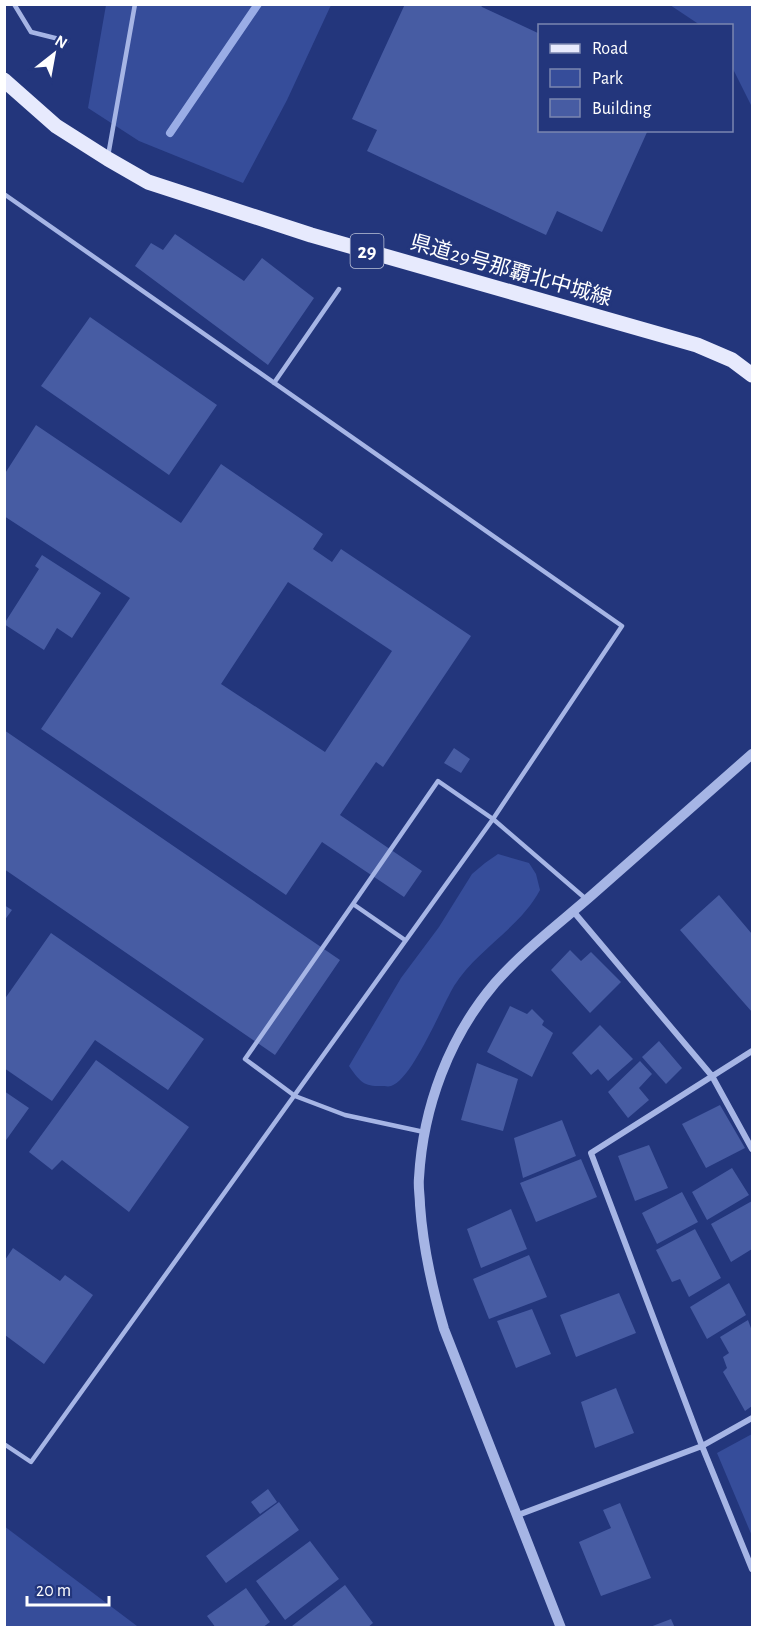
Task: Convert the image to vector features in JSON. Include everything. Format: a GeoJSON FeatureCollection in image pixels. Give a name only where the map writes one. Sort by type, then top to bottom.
{"type":"FeatureCollection","features":[{"type":"Feature","properties":{"kind":"main road","name":"県道29号那覇北中城線"},"geometry":{"type":"LineString","coordinates":[[4,80],[56,126],[148,182],[300,232],[697,345],[732,360],[753,375]]}},
{"type":"Feature","properties":{"kind":"street"},"geometry":{"type":"LineString","coordinates":[[561,1628],[444,1329],[431,1284],[422,1227],[419,1179],[424,1132],[437,1083],[463,1028],[495,983],[530,948],[753,754]]}},
{"type":"Feature","properties":{"kind":"street"},"geometry":{"type":"LineString","coordinates":[[573,911],[712,1076],[753,1149]]}},
{"type":"Feature","properties":{"kind":"street"},"geometry":{"type":"LineString","coordinates":[[753,1051],[591,1153],[702,1446],[753,1569]]}},
{"type":"Feature","properties":{"kind":"street"},"geometry":{"type":"LineString","coordinates":[[518,1515],[702,1446],[753,1418]]}},
{"type":"Feature","properties":{"kind":"lane"},"geometry":{"type":"LineString","coordinates":[[14,4],[31,32],[67,41]]}},
{"type":"Feature","properties":{"kind":"lane"},"geometry":{"type":"LineString","coordinates":[[108,159],[135,4]]}},
{"type":"Feature","properties":{"kind":"lane"},"geometry":{"type":"LineString","coordinates":[[4,194],[622,626],[494,819],[31,1462],[4,1444]]}},
{"type":"Feature","properties":{"kind":"lane"},"geometry":{"type":"LineString","coordinates":[[274,383],[339,289]]}},
{"type":"Feature","properties":{"kind":"lane"},"geometry":{"type":"LineString","coordinates":[[424,1132],[345,1115],[295,1096],[245,1059],[438,782],[494,819],[587,899]]}},
{"type":"Feature","properties":{"kind":"lane"},"geometry":{"type":"LineString","coordinates":[[353,903],[405,940]]}},
{"type":"Feature","properties":{"kind":"green space"},"geometry":{"type":"Polygon","coordinates":[[[106,5],[331,5],[287,100],[243,183],[139,141],[88,108],[106,5]]]}},
{"type":"Feature","properties":{"kind":"green space"},"geometry":{"type":"Polygon","coordinates":[[[670,5],[752,5],[752,107],[733,69],[733,24],[698,24],[670,5]]]}},
{"type":"Feature","properties":{"kind":"green space"},"geometry":{"type":"Polygon","coordinates":[[[498,854],[529,863],[536,874],[540,890],[532,904],[463,973],[417,1057],[399,1081],[391,1086],[366,1084],[349,1066],[401,978],[439,927],[472,874],[498,854]]]}},
{"type":"Feature","properties":{"kind":"green space"},"geometry":{"type":"Polygon","coordinates":[[[752,1434],[752,1536],[717,1453],[752,1434]]]}},
{"type":"Feature","properties":{"kind":"green space"},"geometry":{"type":"Polygon","coordinates":[[[4,1526],[137,1626],[138,1627],[5,1627],[4,1526]]]}},
{"type":"Feature","properties":{"kind":"building"},"geometry":{"type":"Polygon","coordinates":[[[405,4],[480,4],[538,33],[538,132],[647,132],[602,232],[557,211],[546,235],[367,151],[377,130],[352,119],[405,4]]]}},
{"type":"Feature","properties":{"kind":"building"},"geometry":{"type":"Polygon","coordinates":[[[175,234],[244,281],[262,258],[314,298],[268,365],[135,266],[151,243],[163,250],[175,234]]]}},
{"type":"Feature","properties":{"kind":"building"},"geometry":{"type":"Polygon","coordinates":[[[90,317],[217,405],[169,475],[41,386],[90,317]]]}},
{"type":"Feature","properties":{"kind":"building"},"geometry":{"type":"Polygon","coordinates":[[[36,425],[181,523],[221,464],[323,534],[313,549],[332,562],[341,549],[471,636],[383,767],[376,762],[340,815],[422,871],[404,897],[322,842],[286,895],[41,729],[130,598],[4,516],[4,475],[36,425]],[[288,582],[221,684],[325,752],[392,651],[288,582]]]}},
{"type":"Feature","properties":{"kind":"building"},"geometry":{"type":"Polygon","coordinates":[[[42,555],[101,593],[72,638],[57,628],[44,650],[4,624],[39,569],[35,566],[42,555]]]}},
{"type":"Feature","properties":{"kind":"building"},"geometry":{"type":"Polygon","coordinates":[[[4,730],[340,960],[275,1055],[4,869],[4,730]]]}},
{"type":"Feature","properties":{"kind":"building"},"geometry":{"type":"Polygon","coordinates":[[[454,748],[470,759],[461,773],[444,763],[454,748]]]}},
{"type":"Feature","properties":{"kind":"building"},"geometry":{"type":"Polygon","coordinates":[[[719,895],[752,934],[752,1012],[680,930],[719,895]]]}},
{"type":"Feature","properties":{"kind":"building"},"geometry":{"type":"Polygon","coordinates":[[[4,905],[12,910],[4,921],[4,905]]]}},
{"type":"Feature","properties":{"kind":"building"},"geometry":{"type":"Polygon","coordinates":[[[51,933],[204,1039],[168,1090],[95,1040],[52,1101],[4,1068],[4,1000],[51,933]]]}},
{"type":"Feature","properties":{"kind":"building"},"geometry":{"type":"Polygon","coordinates":[[[570,950],[581,961],[591,952],[621,982],[590,1013],[551,970],[570,950]]]}},
{"type":"Feature","properties":{"kind":"building"},"geometry":{"type":"Polygon","coordinates":[[[510,1006],[527,1014],[532,1009],[544,1021],[542,1025],[553,1033],[532,1077],[487,1052],[510,1006]]]}},
{"type":"Feature","properties":{"kind":"building"},"geometry":{"type":"Polygon","coordinates":[[[600,1025],[633,1059],[608,1081],[598,1069],[591,1075],[572,1053],[600,1025]]]}},
{"type":"Feature","properties":{"kind":"building"},"geometry":{"type":"Polygon","coordinates":[[[659,1041],[682,1068],[666,1084],[642,1057],[659,1041]]]}},
{"type":"Feature","properties":{"kind":"building"},"geometry":{"type":"Polygon","coordinates":[[[96,1060],[189,1127],[129,1212],[62,1160],[52,1170],[29,1152],[96,1060]]]}},
{"type":"Feature","properties":{"kind":"building"},"geometry":{"type":"Polygon","coordinates":[[[640,1061],[652,1074],[639,1088],[649,1100],[628,1118],[608,1092],[640,1061]]]}},
{"type":"Feature","properties":{"kind":"building"},"geometry":{"type":"Polygon","coordinates":[[[477,1063],[518,1079],[503,1131],[461,1120],[477,1063]]]}},
{"type":"Feature","properties":{"kind":"building"},"geometry":{"type":"Polygon","coordinates":[[[4,1091],[29,1108],[4,1143],[4,1091]]]}},
{"type":"Feature","properties":{"kind":"building"},"geometry":{"type":"Polygon","coordinates":[[[720,1105],[745,1148],[706,1168],[682,1124],[720,1105]]]}},
{"type":"Feature","properties":{"kind":"building"},"geometry":{"type":"Polygon","coordinates":[[[562,1120],[576,1156],[523,1178],[514,1138],[562,1120]]]}},
{"type":"Feature","properties":{"kind":"building"},"geometry":{"type":"Polygon","coordinates":[[[649,1145],[668,1188],[635,1201],[618,1156],[649,1145]]]}},
{"type":"Feature","properties":{"kind":"building"},"geometry":{"type":"Polygon","coordinates":[[[581,1159],[597,1197],[536,1222],[520,1183],[581,1159]]]}},
{"type":"Feature","properties":{"kind":"building"},"geometry":{"type":"Polygon","coordinates":[[[732,1168],[749,1195],[707,1220],[692,1192],[732,1168]]]}},
{"type":"Feature","properties":{"kind":"building"},"geometry":{"type":"Polygon","coordinates":[[[682,1192],[698,1222],[657,1244],[642,1213],[682,1192]]]}},
{"type":"Feature","properties":{"kind":"building"},"geometry":{"type":"Polygon","coordinates":[[[752,1201],[752,1249],[731,1262],[711,1224],[752,1201]]]}},
{"type":"Feature","properties":{"kind":"building"},"geometry":{"type":"Polygon","coordinates":[[[511,1209],[527,1249],[481,1268],[467,1229],[511,1209]]]}},
{"type":"Feature","properties":{"kind":"building"},"geometry":{"type":"Polygon","coordinates":[[[695,1229],[721,1278],[689,1297],[680,1279],[672,1282],[656,1250],[695,1229]]]}},
{"type":"Feature","properties":{"kind":"building"},"geometry":{"type":"Polygon","coordinates":[[[13,1248],[60,1281],[65,1275],[93,1295],[44,1364],[5,1335],[5,1260],[13,1248]]]}},
{"type":"Feature","properties":{"kind":"building"},"geometry":{"type":"Polygon","coordinates":[[[529,1255],[547,1297],[489,1319],[473,1279],[529,1255]]]}},
{"type":"Feature","properties":{"kind":"building"},"geometry":{"type":"Polygon","coordinates":[[[729,1283],[746,1315],[707,1339],[690,1307],[729,1283]]]}},
{"type":"Feature","properties":{"kind":"building"},"geometry":{"type":"Polygon","coordinates":[[[619,1293],[636,1333],[576,1357],[560,1315],[619,1293]]]}},
{"type":"Feature","properties":{"kind":"building"},"geometry":{"type":"Polygon","coordinates":[[[532,1309],[551,1354],[516,1368],[497,1321],[532,1309]]]}},
{"type":"Feature","properties":{"kind":"building"},"geometry":{"type":"Polygon","coordinates":[[[748,1320],[752,1331],[752,1406],[745,1411],[723,1372],[727,1368],[723,1357],[729,1353],[720,1337],[748,1320]]]}},
{"type":"Feature","properties":{"kind":"building"},"geometry":{"type":"Polygon","coordinates":[[[616,1388],[634,1433],[595,1448],[581,1402],[616,1388]]]}},
{"type":"Feature","properties":{"kind":"building"},"geometry":{"type":"Polygon","coordinates":[[[268,1489],[277,1502],[260,1514],[251,1502],[268,1489]]]}},
{"type":"Feature","properties":{"kind":"building"},"geometry":{"type":"Polygon","coordinates":[[[279,1502],[299,1530],[226,1583],[206,1556],[279,1502]]]}},
{"type":"Feature","properties":{"kind":"building"},"geometry":{"type":"Polygon","coordinates":[[[620,1503],[651,1578],[601,1596],[579,1542],[611,1528],[603,1510],[620,1503]]]}},
{"type":"Feature","properties":{"kind":"building"},"geometry":{"type":"Polygon","coordinates":[[[310,1541],[339,1579],[285,1620],[256,1581],[310,1541]]]}},
{"type":"Feature","properties":{"kind":"building"},"geometry":{"type":"Polygon","coordinates":[[[345,1585],[373,1623],[367,1628],[293,1628],[292,1626],[345,1585]]]}},
{"type":"Feature","properties":{"kind":"building"},"geometry":{"type":"Polygon","coordinates":[[[246,1588],[270,1622],[262,1628],[216,1628],[207,1616],[246,1588]]]}},
{"type":"Feature","properties":{"kind":"building"},"geometry":{"type":"Polygon","coordinates":[[[671,1619],[675,1628],[650,1628],[650,1627],[671,1619]]]}},
{"type":"Feature","properties":{"kind":"waterway"},"geometry":{"type":"LineString","coordinates":[[170,133],[258,4]]}}]}
